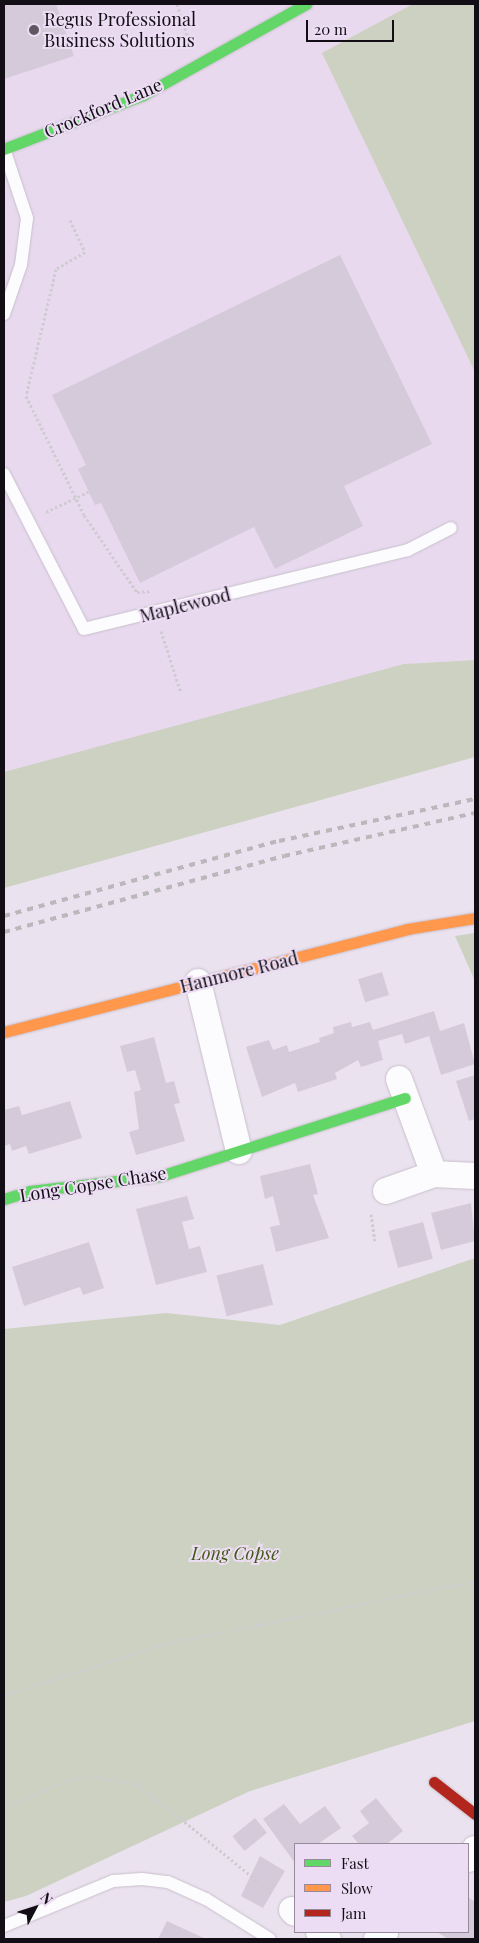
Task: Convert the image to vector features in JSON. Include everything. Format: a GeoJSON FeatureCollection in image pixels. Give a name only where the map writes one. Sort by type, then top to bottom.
{"type":"FeatureCollection","features":[{"type":"Feature","properties":{"kind":"street","name":"Crockford Lane"},"geometry":{"type":"LineString","coordinates":[[4,149],[143,95],[306,4]]}},
{"type":"Feature","properties":{"kind":"street","name":"Hanmore Road"},"geometry":{"type":"LineString","coordinates":[[4,1032],[407,929],[475,918]]}},
{"type":"Feature","properties":{"kind":"street"},"geometry":{"type":"LineString","coordinates":[[198,982],[239,1151]]}},
{"type":"Feature","properties":{"kind":"street","name":"Long Copse Chase"},"geometry":{"type":"LineString","coordinates":[[4,1198],[30,1191],[160,1176],[239,1151],[402,1089],[434,1174]]}},
{"type":"Feature","properties":{"kind":"street"},"geometry":{"type":"LineString","coordinates":[[386,1191],[434,1174],[475,1176]]}},
{"type":"Feature","properties":{"kind":"street"},"geometry":{"type":"LineString","coordinates":[[434,1782],[475,1814]]}},
{"type":"Feature","properties":{"kind":"lane"},"geometry":{"type":"LineString","coordinates":[[4,149],[27,218],[21,265],[4,314]]}},
{"type":"Feature","properties":{"kind":"lane","name":"Maplewood"},"geometry":{"type":"LineString","coordinates":[[4,474],[84,629],[408,550],[451,528]]}},
{"type":"Feature","properties":{"kind":"lane"},"geometry":{"type":"LineString","coordinates":[[4,1926],[113,1881],[142,1879],[168,1882],[206,1899],[270,1939]]}},
{"type":"Feature","properties":{"kind":"path"},"geometry":{"type":"LineString","coordinates":[[176,4],[197,65]]}},
{"type":"Feature","properties":{"kind":"path"},"geometry":{"type":"LineString","coordinates":[[70,220],[85,252],[56,269],[26,396],[84,515],[137,592],[151,588],[155,612],[181,693]]}},
{"type":"Feature","properties":{"kind":"path"},"geometry":{"type":"LineString","coordinates":[[4,1695],[168,1643],[475,1581]]}},
{"type":"Feature","properties":{"kind":"path"},"geometry":{"type":"LineString","coordinates":[[4,1808],[67,1780],[95,1778],[138,1784],[294,1911]]}},
{"type":"Feature","properties":{"kind":"shaded area"},"geometry":{"type":"Polygon","coordinates":[[[4,4],[475,4],[475,660],[414,663],[4,773],[4,4]]]}},
{"type":"Feature","properties":{"kind":"green space"},"geometry":{"type":"Polygon","coordinates":[[[413,4],[475,4],[475,372],[322,53],[413,4]]]}},
{"type":"Feature","properties":{"kind":"green space"},"geometry":{"type":"Polygon","coordinates":[[[475,660],[475,757],[4,888],[4,772],[404,664],[475,660]]]}},
{"type":"Feature","properties":{"kind":"green space"},"geometry":{"type":"Polygon","coordinates":[[[475,933],[475,981],[455,936],[475,933]]]}},
{"type":"Feature","properties":{"kind":"green space","name":"Long Copse"},"geometry":{"type":"Polygon","coordinates":[[[475,1258],[475,1721],[250,1791],[26,1896],[4,1902],[4,1329],[166,1313],[280,1325],[475,1258]]]}},
{"type":"Feature","properties":{"kind":"building","name":"Regus Professional Business Solutions"},"geometry":{"type":"Polygon","coordinates":[[[4,4],[56,4],[74,56],[4,79],[4,4]]]}},
{"type":"Feature","properties":{"kind":"building"},"geometry":{"type":"Polygon","coordinates":[[[340,255],[432,444],[344,486],[363,526],[275,569],[254,527],[140,583],[101,503],[95,505],[78,469],[86,465],[52,395],[340,255]]]}},
{"type":"Feature","properties":{"kind":"building"},"geometry":{"type":"Polygon","coordinates":[[[382,972],[389,995],[365,1002],[358,979],[382,972]]]}},
{"type":"Feature","properties":{"kind":"building"},"geometry":{"type":"Polygon","coordinates":[[[434,1011],[440,1031],[464,1023],[475,1064],[441,1075],[429,1036],[405,1044],[402,1034],[378,1041],[383,1060],[361,1067],[358,1060],[335,1073],[337,1079],[298,1092],[295,1083],[262,1097],[246,1047],[269,1040],[273,1050],[287,1045],[289,1052],[320,1042],[319,1038],[334,1033],[333,1027],[351,1022],[352,1027],[370,1022],[373,1030],[434,1011]]]}},
{"type":"Feature","properties":{"kind":"building"},"geometry":{"type":"Polygon","coordinates":[[[154,1037],[166,1083],[174,1081],[180,1103],[174,1104],[185,1141],[136,1155],[129,1132],[139,1129],[134,1092],[141,1090],[135,1070],[127,1072],[120,1046],[154,1037]]]}},
{"type":"Feature","properties":{"kind":"building"},"geometry":{"type":"Polygon","coordinates":[[[475,1075],[475,1119],[469,1121],[456,1081],[475,1075]]]}},
{"type":"Feature","properties":{"kind":"building"},"geometry":{"type":"Polygon","coordinates":[[[70,1101],[82,1138],[29,1154],[26,1146],[12,1151],[10,1144],[4,1146],[4,1110],[19,1106],[22,1115],[70,1101]]]}},
{"type":"Feature","properties":{"kind":"building"},"geometry":{"type":"Polygon","coordinates":[[[310,1164],[318,1194],[313,1195],[329,1238],[276,1252],[270,1227],[280,1225],[273,1196],[265,1199],[260,1176],[310,1164]]]}},
{"type":"Feature","properties":{"kind":"building"},"geometry":{"type":"Polygon","coordinates":[[[187,1196],[194,1219],[182,1222],[189,1249],[200,1246],[207,1272],[156,1285],[136,1209],[187,1196]]]}},
{"type":"Feature","properties":{"kind":"building"},"geometry":{"type":"Polygon","coordinates":[[[471,1203],[475,1241],[441,1250],[431,1213],[471,1203]]]}},
{"type":"Feature","properties":{"kind":"building"},"geometry":{"type":"Polygon","coordinates":[[[423,1222],[433,1259],[398,1268],[388,1231],[423,1222]]]}},
{"type":"Feature","properties":{"kind":"building"},"geometry":{"type":"Polygon","coordinates":[[[89,1242],[104,1288],[83,1295],[80,1287],[24,1306],[12,1267],[89,1242]]]}},
{"type":"Feature","properties":{"kind":"building"},"geometry":{"type":"Polygon","coordinates":[[[263,1264],[273,1305],[227,1316],[216,1276],[263,1264]]]}},
{"type":"Feature","properties":{"kind":"building"},"geometry":{"type":"Polygon","coordinates":[[[376,1798],[403,1831],[388,1843],[358,1843],[352,1836],[369,1823],[360,1811],[376,1798]]]}},
{"type":"Feature","properties":{"kind":"building"},"geometry":{"type":"Polygon","coordinates":[[[284,1804],[300,1824],[325,1806],[341,1828],[319,1843],[294,1843],[294,1862],[263,1819],[284,1804]]]}},
{"type":"Feature","properties":{"kind":"building"},"geometry":{"type":"Polygon","coordinates":[[[255,1818],[267,1833],[244,1851],[232,1836],[255,1818]]]}},
{"type":"Feature","properties":{"kind":"building"},"geometry":{"type":"Polygon","coordinates":[[[260,1856],[285,1871],[263,1908],[241,1896],[260,1856]]]}},
{"type":"Feature","properties":{"kind":"building"},"geometry":{"type":"Polygon","coordinates":[[[469,1898],[475,1902],[475,1939],[448,1939],[439,1933],[469,1933],[469,1898]]]}},
{"type":"Feature","properties":{"kind":"building"},"geometry":{"type":"Polygon","coordinates":[[[167,1921],[206,1939],[158,1939],[167,1921]]]}},
{"type":"Feature","properties":{"kind":"railway"},"geometry":{"type":"LineString","coordinates":[[4,916],[279,841],[475,799]]}},
{"type":"Feature","properties":{"kind":"railway"},"geometry":{"type":"LineString","coordinates":[[4,932],[284,856],[475,813]]}},
{"type":"Feature","properties":{"kind":"traffic: fast"},"geometry":{"type":"LineString","coordinates":[[4,149],[143,95],[306,4]]}},
{"type":"Feature","properties":{"kind":"traffic: fast"},"geometry":{"type":"LineString","coordinates":[[4,1199],[30,1191],[160,1176],[405,1098]]}},
{"type":"Feature","properties":{"kind":"traffic: slow"},"geometry":{"type":"LineString","coordinates":[[4,1032],[407,929],[475,918]]}},
{"type":"Feature","properties":{"kind":"traffic: jam"},"geometry":{"type":"LineString","coordinates":[[434,1782],[475,1814]]}},
{"type":"Feature","properties":{"kind":"place","name":"Regus Professional Business Solutions"},"geometry":{"type":"Point","coordinates":[34,30]}}]}
